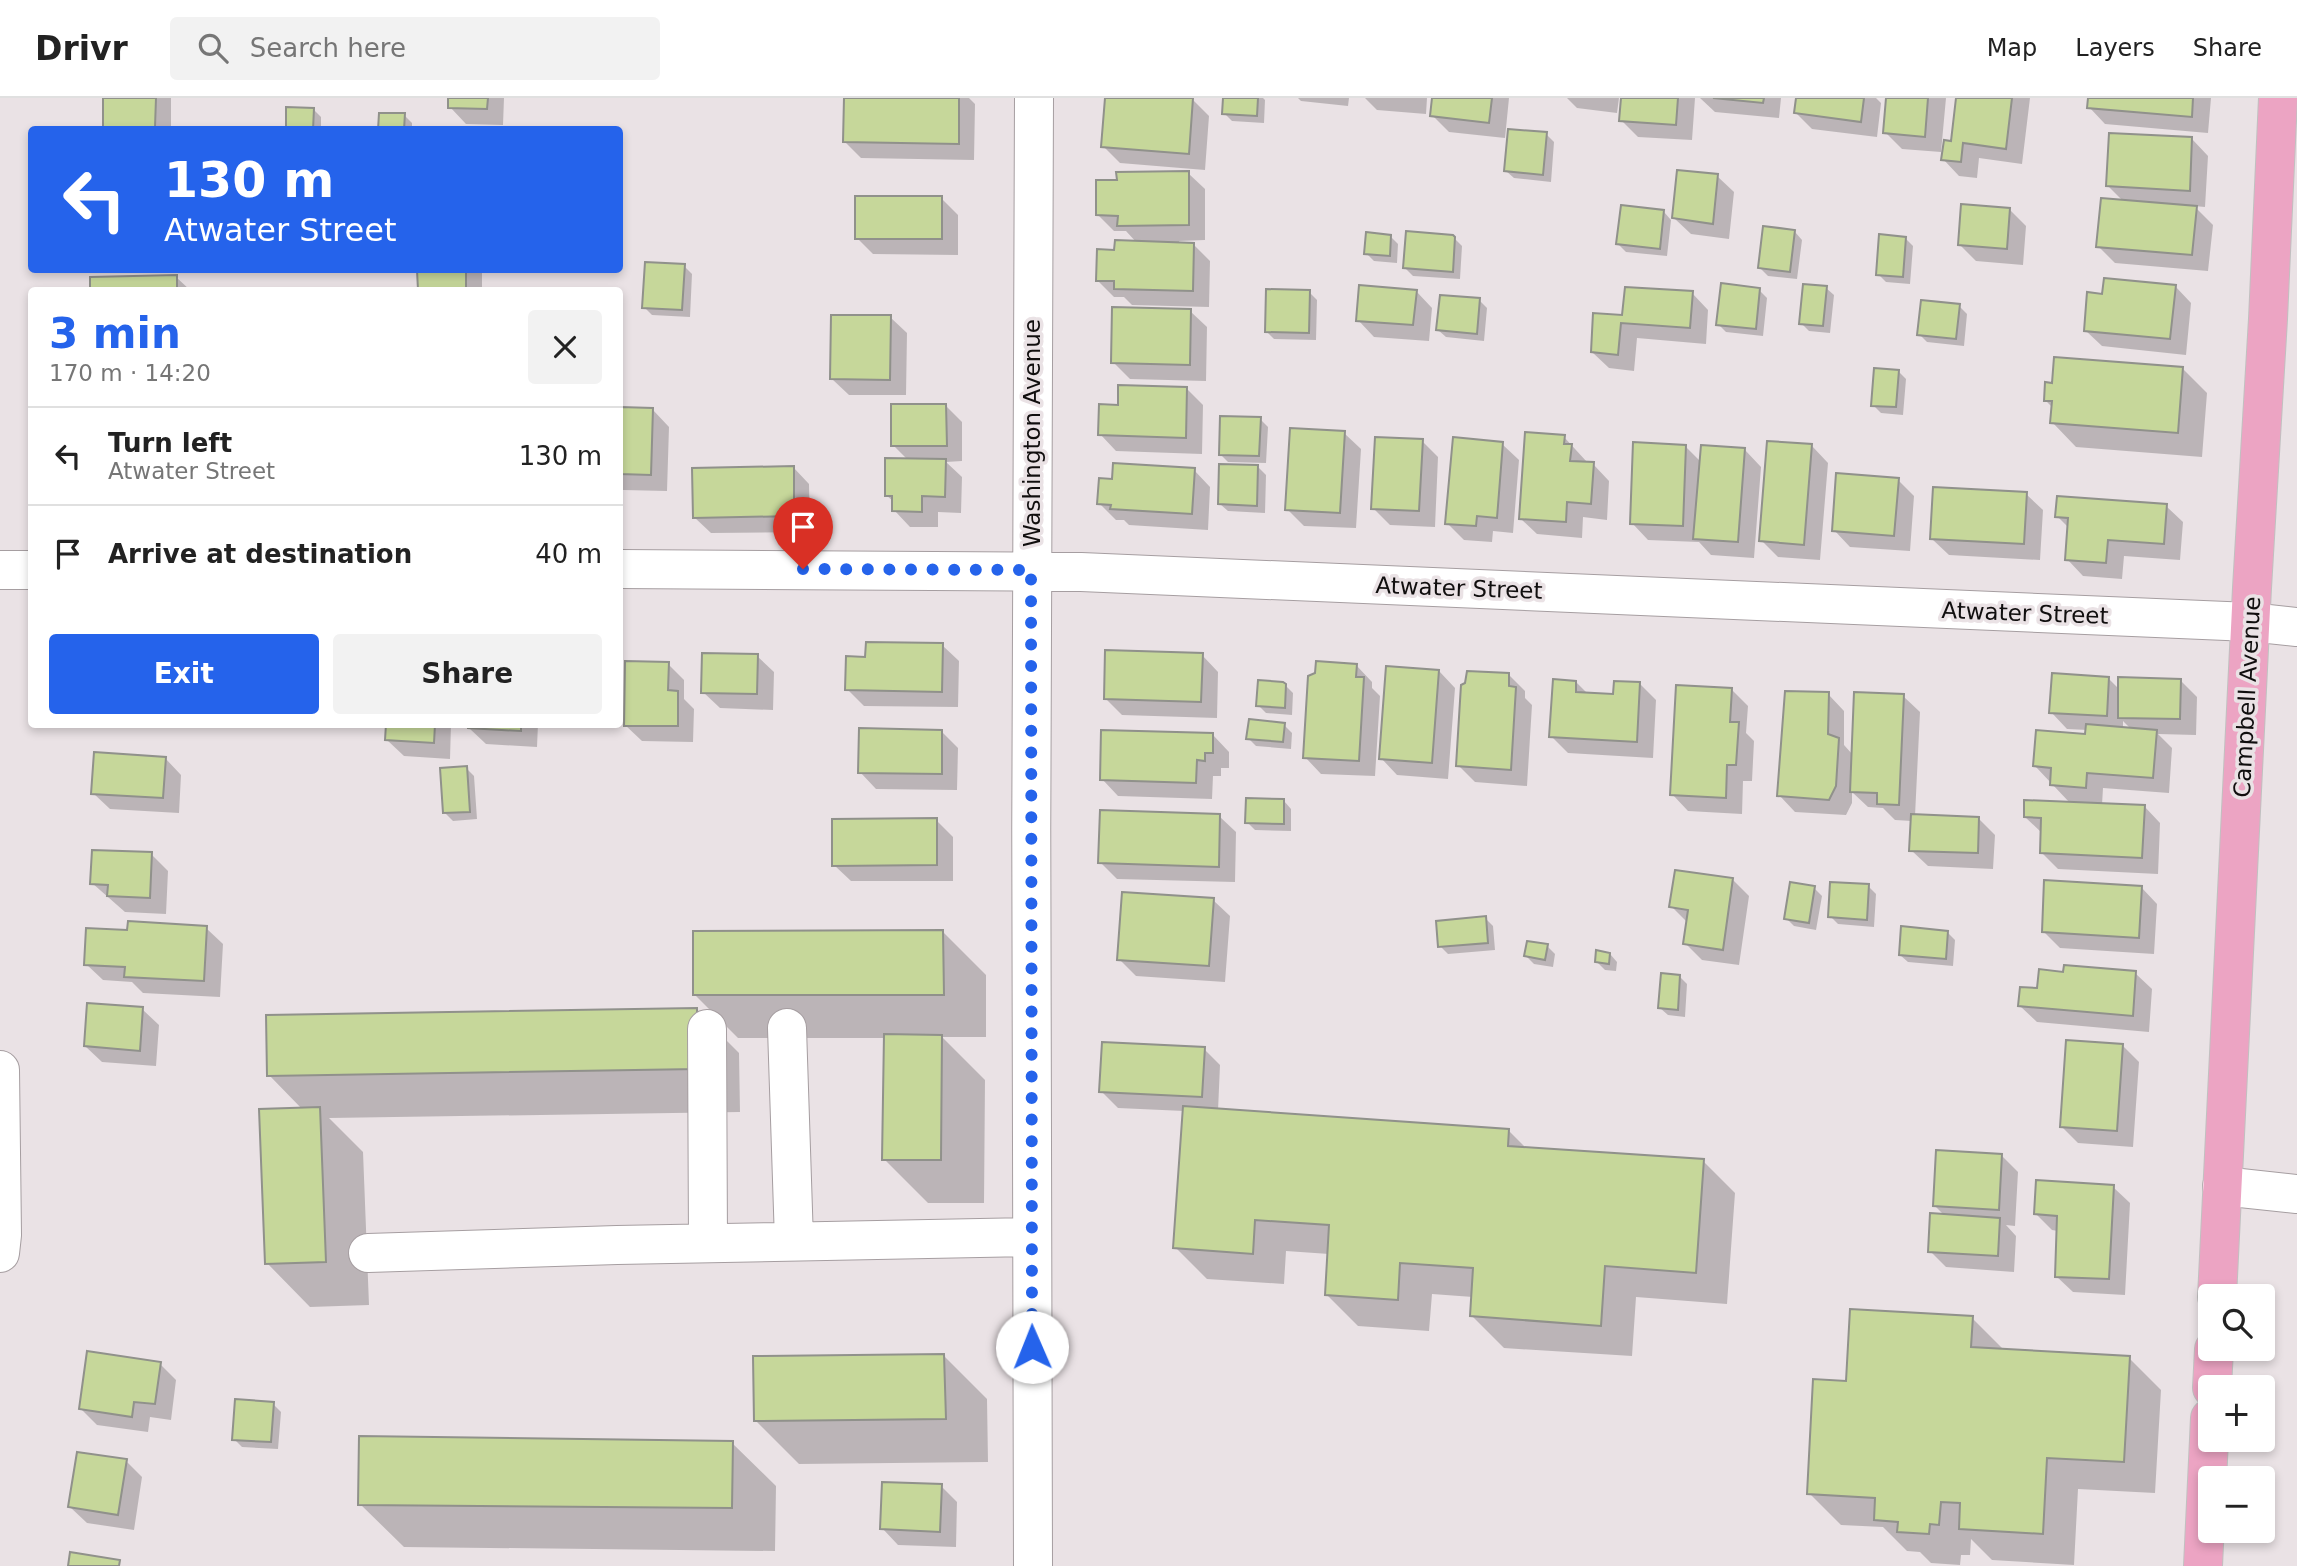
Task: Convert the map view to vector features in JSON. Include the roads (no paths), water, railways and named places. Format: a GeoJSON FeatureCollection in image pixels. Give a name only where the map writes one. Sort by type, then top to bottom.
{"type":"FeatureCollection","features":[{"type":"Feature","properties":{"kind":"main road","name":"Campbell Avenue"},"geometry":{"type":"LineString","coordinates":[[2218,1284],[2278,98]]}},
{"type":"Feature","properties":{"kind":"main road"},"geometry":{"type":"LineString","coordinates":[[2203,1566],[2208,1452]]}},
{"type":"Feature","properties":{"kind":"street","name":"Washington Avenue"},"geometry":{"type":"LineString","coordinates":[[1033,1566],[1031,570],[1034,98]]}},
{"type":"Feature","properties":{"kind":"street","name":"Atwater Street"},"geometry":{"type":"LineString","coordinates":[[623,569],[1031,570],[2250,622],[2297,627]]}},
{"type":"Feature","properties":{"kind":"street"},"geometry":{"type":"LineString","coordinates":[[0,570],[28,570]]}},
{"type":"Feature","properties":{"kind":"street"},"geometry":{"type":"LineString","coordinates":[[787,1028],[794,1241]]}},
{"type":"Feature","properties":{"kind":"street"},"geometry":{"type":"LineString","coordinates":[[707,1029],[708,1243]]}},
{"type":"Feature","properties":{"kind":"street"},"geometry":{"type":"LineString","coordinates":[[0,1070],[0,1253]]}},
{"type":"Feature","properties":{"kind":"street"},"geometry":{"type":"LineString","coordinates":[[2222,1186],[2297,1194]]}},
{"type":"Feature","properties":{"kind":"street"},"geometry":{"type":"LineString","coordinates":[[368,1253],[1031,1237]]}}]}
